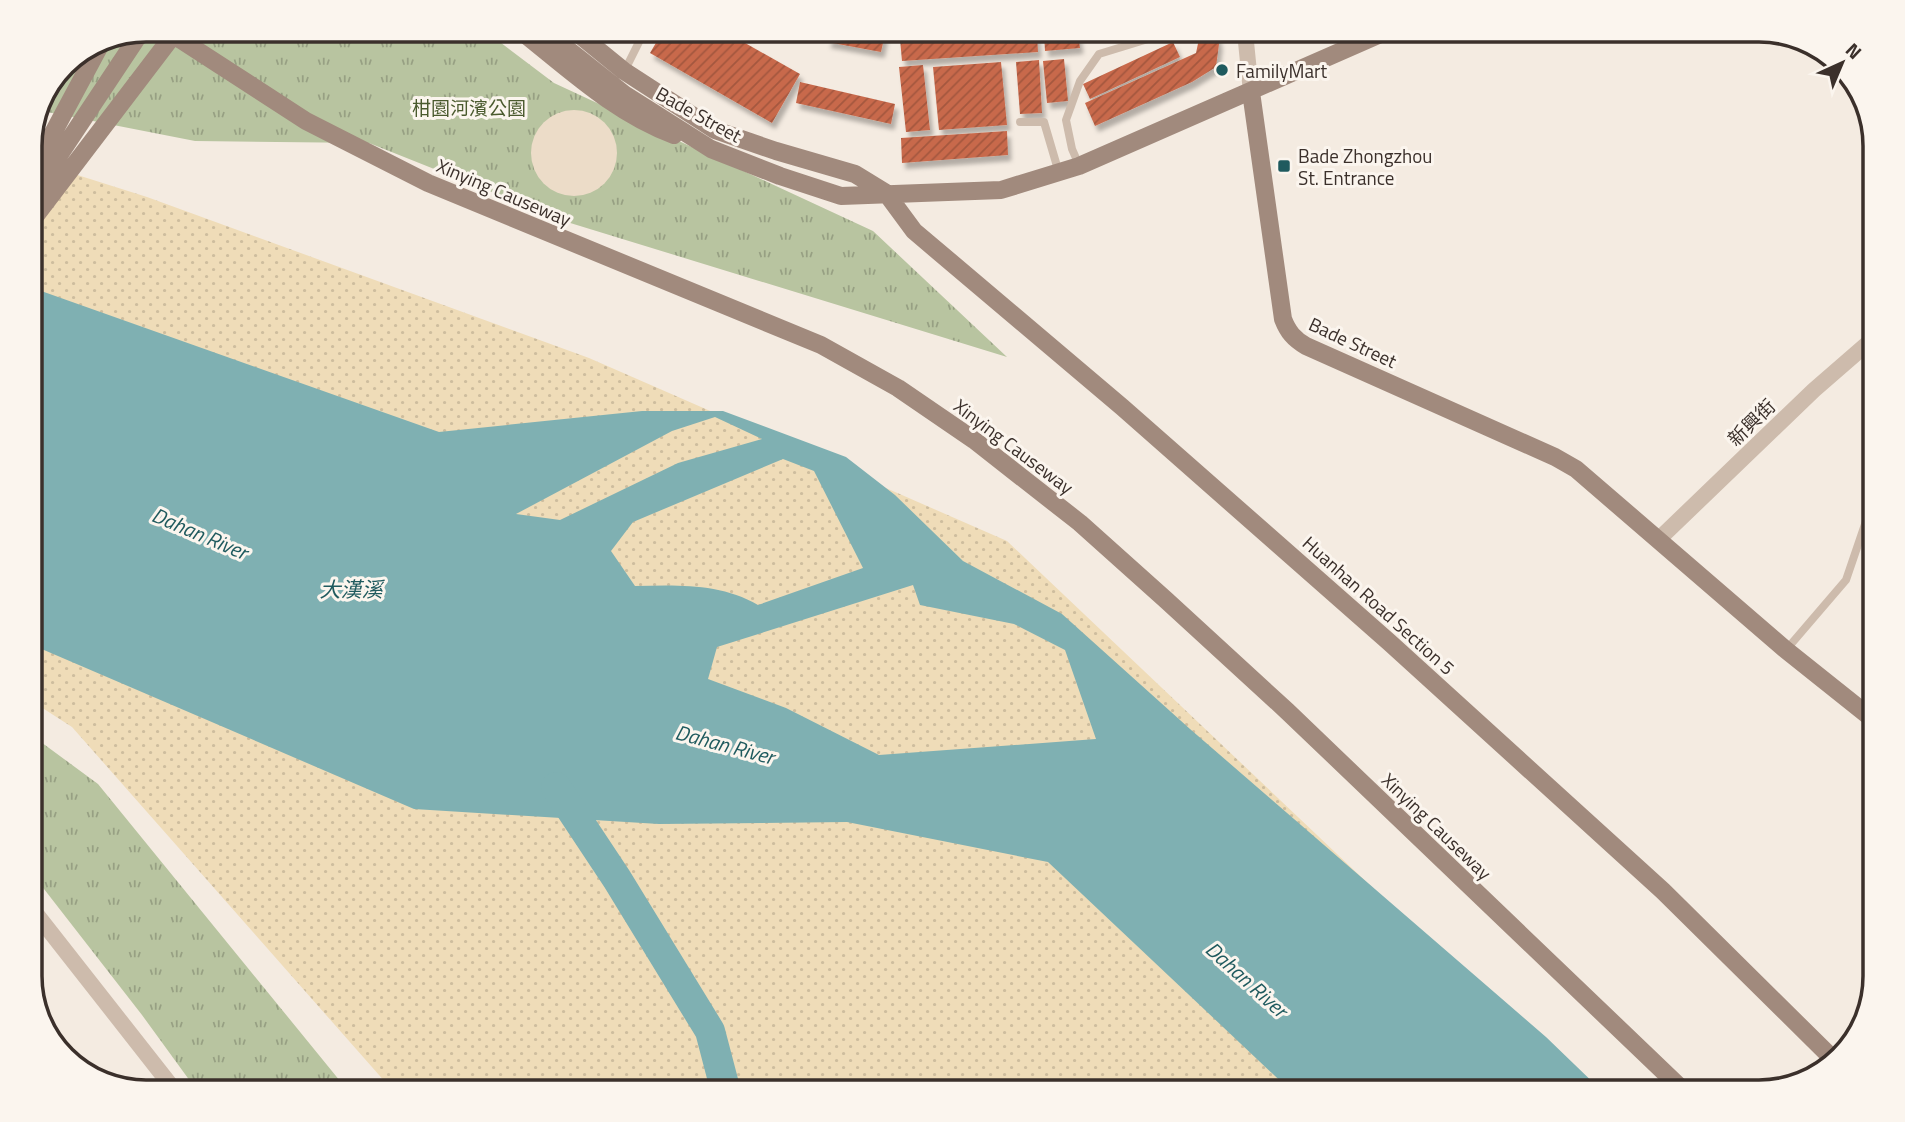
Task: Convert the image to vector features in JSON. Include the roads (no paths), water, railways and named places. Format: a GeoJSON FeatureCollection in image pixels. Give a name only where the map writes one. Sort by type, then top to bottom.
{"type":"FeatureCollection","features":[{"type":"Feature","properties":{"kind":"street"},"geometry":{"type":"LineString","coordinates":[[42,207],[168,42]]}},
{"type":"Feature","properties":{"kind":"street","name":"Xinying Causeway"},"geometry":{"type":"LineString","coordinates":[[184,42],[306,121],[416,176],[573,244],[821,345],[898,388],[974,440],[1080,523],[1176,610],[1297,721],[1672,1080]]}},
{"type":"Feature","properties":{"kind":"street"},"geometry":{"type":"LineString","coordinates":[[534,42],[592,88],[649,126],[711,149]]}},
{"type":"Feature","properties":{"kind":"street","name":"Bade Street"},"geometry":{"type":"LineString","coordinates":[[559,42],[624,94],[711,149],[841,196],[1001,190],[1079,166],[1251,92],[1283,319],[1294,339],[1555,457],[1576,470],[1786,650],[1863,711]]}},
{"type":"Feature","properties":{"kind":"street","name":"Bade Street"},"geometry":{"type":"LineString","coordinates":[[588,42],[624,71],[715,130],[855,174],[886,193]]}},
{"type":"Feature","properties":{"kind":"street"},"geometry":{"type":"LineString","coordinates":[[1246,42],[1251,92],[1363,42]]}},
{"type":"Feature","properties":{"kind":"street"},"geometry":{"type":"LineString","coordinates":[[42,181],[134,43]]}},
{"type":"Feature","properties":{"kind":"street"},"geometry":{"type":"LineString","coordinates":[[42,154],[94,56]]}},
{"type":"Feature","properties":{"kind":"street","name":"Huanhan Road Section 5"},"geometry":{"type":"LineString","coordinates":[[886,193],[914,231],[1122,407],[1390,642],[1663,891],[1828,1054]]}},
{"type":"Feature","properties":{"kind":"street","name":"新興街"},"geometry":{"type":"LineString","coordinates":[[1658,540],[1814,390],[1863,347]]}},
{"type":"Feature","properties":{"kind":"street"},"geometry":{"type":"LineString","coordinates":[[42,921],[167,1080]]}},
{"type":"Feature","properties":{"kind":"lane"},"geometry":{"type":"LineString","coordinates":[[624,71],[639,42]]}},
{"type":"Feature","properties":{"kind":"lane"},"geometry":{"type":"LineString","coordinates":[[1079,166],[1072,149],[1066,120],[1080,81],[1099,54],[1138,42]]}},
{"type":"Feature","properties":{"kind":"lane"},"geometry":{"type":"LineString","coordinates":[[1020,122],[1044,122],[1059,173]]}},
{"type":"Feature","properties":{"kind":"lane"},"geometry":{"type":"LineString","coordinates":[[1786,650],[1846,580],[1863,530]]}},
{"type":"Feature","properties":{"kind":"water","name":"大漢溪"},"geometry":{"type":"Polygon","coordinates":[[[42,291],[439,432],[642,411],[723,411],[846,457],[895,495],[963,561],[1062,614],[1190,729],[1546,1037],[1591,1080],[1279,1080],[1048,862],[847,822],[659,824],[414,809],[42,649],[42,291]],[[715,417],[672,431],[516,514],[560,520],[678,463],[762,439],[715,417]],[[783,459],[633,522],[611,551],[635,586],[714,589],[758,605],[863,568],[814,471],[783,459]],[[913,585],[717,647],[708,679],[786,708],[879,755],[1096,739],[1065,650],[1014,624],[920,605],[913,585]]]}},
{"type":"Feature","properties":{"kind":"waterway"},"geometry":{"type":"LineString","coordinates":[[556,787],[617,879],[710,1031],[723,1080]]}},
{"type":"Feature","properties":{"kind":"place","name":"FamilyMart"},"geometry":{"type":"Point","coordinates":[1222,70]}},
{"type":"Feature","properties":{"kind":"place","name":"Bade Zhongzhou St. Entrance"},"geometry":{"type":"Point","coordinates":[1284,166]}},
{"type":"Feature","properties":{"kind":"park label","name":"柑園河濱公園"},"geometry":{"type":"Point","coordinates":[469,107]}},
{"type":"Feature","properties":{"kind":"water label","name":"Dahan River"},"geometry":{"type":"Point","coordinates":[200,533]}},
{"type":"Feature","properties":{"kind":"water label","name":"Dahan River"},"geometry":{"type":"Point","coordinates":[725,744]}},
{"type":"Feature","properties":{"kind":"water label","name":"Dahan River"},"geometry":{"type":"Point","coordinates":[1247,979]}}]}
